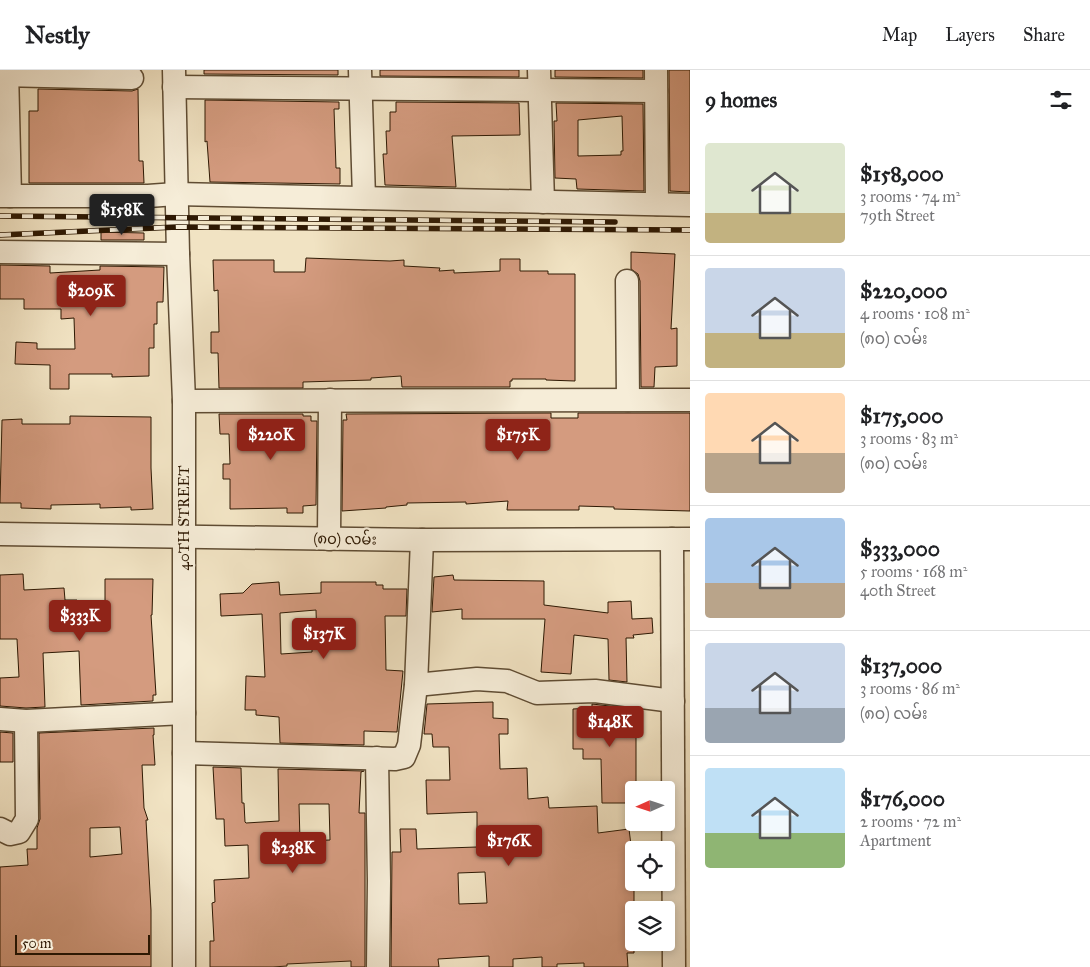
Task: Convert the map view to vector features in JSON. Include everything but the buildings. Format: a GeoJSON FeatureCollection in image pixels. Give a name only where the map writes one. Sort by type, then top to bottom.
{"type":"FeatureCollection","features":[{"type":"Feature","properties":{"kind":"street"},"geometry":{"type":"LineString","coordinates":[[132,78],[5,73],[5,196],[148,196],[176,194],[690,205]]}},
{"type":"Feature","properties":{"kind":"street"},"geometry":{"type":"LineString","coordinates":[[174,78],[656,80],[657,204]]}},
{"type":"Feature","properties":{"kind":"street","name":"40TH STREET"},"geometry":{"type":"LineString","coordinates":[[174,78],[176,194],[184,401],[184,967]]}},
{"type":"Feature","properties":{"kind":"street"},"geometry":{"type":"LineString","coordinates":[[360,79],[364,198]]}},
{"type":"Feature","properties":{"kind":"street"},"geometry":{"type":"LineString","coordinates":[[539,80],[543,202]]}},
{"type":"Feature","properties":{"kind":"street"},"geometry":{"type":"LineString","coordinates":[[0,252],[178,254]]}},
{"type":"Feature","properties":{"kind":"street"},"geometry":{"type":"LineString","coordinates":[[627,282],[628,400]]}},
{"type":"Feature","properties":{"kind":"street"},"geometry":{"type":"LineString","coordinates":[[329,539],[330,400]]}},
{"type":"Feature","properties":{"kind":"street"},"geometry":{"type":"LineString","coordinates":[[184,401],[690,400]]}},
{"type":"Feature","properties":{"kind":"street","name":"(၈၀) လမ်း"},"geometry":{"type":"LineString","coordinates":[[0,534],[422,540],[681,539]]}},
{"type":"Feature","properties":{"kind":"street"},"geometry":{"type":"LineString","coordinates":[[674,967],[673,700],[681,539]]}},
{"type":"Feature","properties":{"kind":"street"},"geometry":{"type":"LineString","coordinates":[[184,753],[404,758],[409,745],[416,684],[422,540]]}},
{"type":"Feature","properties":{"kind":"street"},"geometry":{"type":"LineString","coordinates":[[416,684],[477,679],[507,681],[537,693],[595,691],[673,700]]}},
{"type":"Feature","properties":{"kind":"street"},"geometry":{"type":"LineString","coordinates":[[0,719],[26,721],[184,713]]}},
{"type":"Feature","properties":{"kind":"street"},"geometry":{"type":"LineString","coordinates":[[0,829],[10,834],[19,832],[27,819],[26,721]]}},
{"type":"Feature","properties":{"kind":"street"},"geometry":{"type":"LineString","coordinates":[[377,758],[378,967]]}},
{"type":"Feature","properties":{"kind":"railway"},"geometry":{"type":"LineString","coordinates":[[0,216],[615,222]]}},
{"type":"Feature","properties":{"kind":"railway"},"geometry":{"type":"LineString","coordinates":[[0,235],[177,227],[690,230]]}}]}
